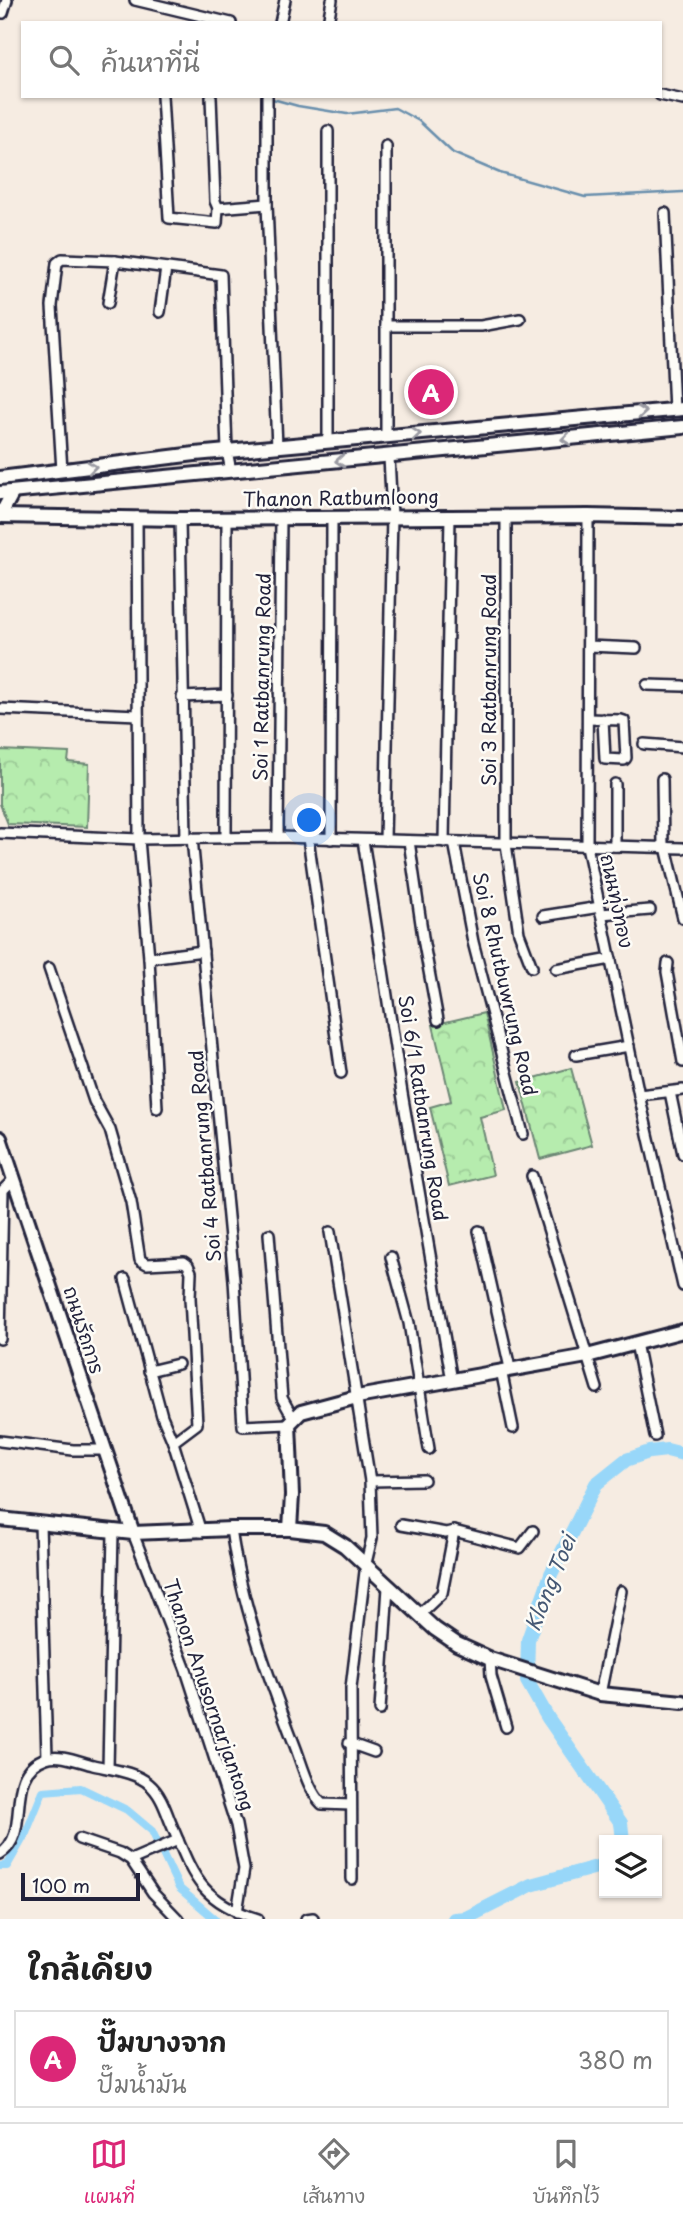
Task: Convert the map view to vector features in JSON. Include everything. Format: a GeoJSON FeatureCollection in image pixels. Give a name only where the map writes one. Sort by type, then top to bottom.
{"type":"FeatureCollection","features":[{"type":"Feature","properties":{"kind":"street"},"geometry":{"type":"LineString","coordinates":[[3,13],[7,0]]}},
{"type":"Feature","properties":{"kind":"street"},"geometry":{"type":"LineString","coordinates":[[135,0],[223,21]]}},
{"type":"Feature","properties":{"kind":"street"},"geometry":{"type":"LineString","coordinates":[[280,21],[285,0]]}},
{"type":"Feature","properties":{"kind":"street"},"geometry":{"type":"LineString","coordinates":[[328,21],[332,0]]}},
{"type":"Feature","properties":{"kind":"street"},"geometry":{"type":"LineString","coordinates":[[662,95],[683,100]]}},
{"type":"Feature","properties":{"kind":"street"},"geometry":{"type":"LineString","coordinates":[[162,98],[169,219],[217,223],[211,98]]}},
{"type":"Feature","properties":{"kind":"street"},"geometry":{"type":"LineString","coordinates":[[267,98],[267,204],[276,447]]}},
{"type":"Feature","properties":{"kind":"street"},"geometry":{"type":"LineString","coordinates":[[328,131],[328,442]]}},
{"type":"Feature","properties":{"kind":"street"},"geometry":{"type":"LineString","coordinates":[[386,146],[386,437]]}},
{"type":"Feature","properties":{"kind":"street"},"geometry":{"type":"LineString","coordinates":[[218,208],[267,204]]}},
{"type":"Feature","properties":{"kind":"street"},"geometry":{"type":"LineString","coordinates":[[0,516],[7,492],[679,428],[665,213]]}},
{"type":"Feature","properties":{"kind":"street"},"geometry":{"type":"LineString","coordinates":[[62,471],[52,306],[57,263],[62,259],[115,261],[221,275],[227,451],[231,471]]}},
{"type":"Feature","properties":{"kind":"street"},"geometry":{"type":"LineString","coordinates":[[108,303],[115,261]]}},
{"type":"Feature","properties":{"kind":"street"},"geometry":{"type":"LineString","coordinates":[[160,312],[166,268]]}},
{"type":"Feature","properties":{"kind":"street"},"geometry":{"type":"LineString","coordinates":[[386,326],[481,326],[520,319]]}},
{"type":"Feature","properties":{"kind":"street"},"geometry":{"type":"LineString","coordinates":[[0,478],[227,451],[678,410]]}},
{"type":"Feature","properties":{"kind":"street"},"geometry":{"type":"LineString","coordinates":[[385,840],[391,516],[389,457]]}},
{"type":"Feature","properties":{"kind":"street","name":"Thanon Ratbumloong"},"geometry":{"type":"LineString","coordinates":[[0,516],[180,519],[391,516],[683,517]]}},
{"type":"Feature","properties":{"kind":"street","name":"Soi 8 Rhutbuwrung Road"},"geometry":{"type":"LineString","coordinates":[[450,516],[449,842],[523,1133]]}},
{"type":"Feature","properties":{"kind":"street","name":"Soi 3 Ratbanrung Road"},"geometry":{"type":"LineString","coordinates":[[506,516],[506,844],[519,933],[532,967]]}},
{"type":"Feature","properties":{"kind":"street","name":"ถนนทุ่งทอง"},"geometry":{"type":"LineString","coordinates":[[588,516],[587,846],[639,1095],[683,1286]]}},
{"type":"Feature","properties":{"kind":"street"},"geometry":{"type":"LineString","coordinates":[[137,517],[139,839],[157,1108]]}},
{"type":"Feature","properties":{"kind":"street","name":"Soi 1 Ratbanrung Road"},"geometry":{"type":"LineString","coordinates":[[278,837],[281,517]]}},
{"type":"Feature","properties":{"kind":"street"},"geometry":{"type":"LineString","coordinates":[[331,839],[332,517]]}},
{"type":"Feature","properties":{"kind":"street","name":"Soi 4 Ratbanrung Road"},"geometry":{"type":"LineString","coordinates":[[180,519],[182,696],[189,838],[203,951],[234,1280],[243,1426],[291,1421]]}},
{"type":"Feature","properties":{"kind":"street"},"geometry":{"type":"LineString","coordinates":[[226,837],[227,519]]}},
{"type":"Feature","properties":{"kind":"street"},"geometry":{"type":"LineString","coordinates":[[589,646],[636,648]]}},
{"type":"Feature","properties":{"kind":"street"},"geometry":{"type":"LineString","coordinates":[[647,685],[683,685]]}},
{"type":"Feature","properties":{"kind":"street"},"geometry":{"type":"LineString","coordinates":[[182,696],[227,695]]}},
{"type":"Feature","properties":{"kind":"street"},"geometry":{"type":"LineString","coordinates":[[0,709],[138,715]]}},
{"type":"Feature","properties":{"kind":"street"},"geometry":{"type":"LineString","coordinates":[[588,719],[603,719],[624,721],[624,760],[607,761],[604,757],[603,719]]}},
{"type":"Feature","properties":{"kind":"street"},"geometry":{"type":"LineString","coordinates":[[644,744],[683,747]]}},
{"type":"Feature","properties":{"kind":"street"},"geometry":{"type":"LineString","coordinates":[[662,779],[665,847],[683,918]]}},
{"type":"Feature","properties":{"kind":"street"},"geometry":{"type":"LineString","coordinates":[[615,784],[615,846]]}},
{"type":"Feature","properties":{"kind":"street"},"geometry":{"type":"LineString","coordinates":[[0,834],[139,839],[278,837],[683,848]]}},
{"type":"Feature","properties":{"kind":"street"},"geometry":{"type":"LineString","coordinates":[[308,838],[341,1073]]}},
{"type":"Feature","properties":{"kind":"street","name":"Soi 6/1 Ratbanrung Road"},"geometry":{"type":"LineString","coordinates":[[363,840],[402,1093],[452,1381]]}},
{"type":"Feature","properties":{"kind":"street"},"geometry":{"type":"LineString","coordinates":[[409,841],[438,1020]]}},
{"type":"Feature","properties":{"kind":"street"},"geometry":{"type":"LineString","coordinates":[[543,916],[650,910]]}},
{"type":"Feature","properties":{"kind":"street"},"geometry":{"type":"LineString","coordinates":[[149,958],[203,951]]}},
{"type":"Feature","properties":{"kind":"street"},"geometry":{"type":"LineString","coordinates":[[556,969],[611,959]]}},
{"type":"Feature","properties":{"kind":"street"},"geometry":{"type":"LineString","coordinates":[[668,962],[667,972],[683,1062]]}},
{"type":"Feature","properties":{"kind":"street"},"geometry":{"type":"LineString","coordinates":[[49,968],[94,1101],[110,1130],[131,1202],[142,1262],[184,1262],[191,1272],[197,1424],[173,1442]]}},
{"type":"Feature","properties":{"kind":"street"},"geometry":{"type":"LineString","coordinates":[[576,1055],[629,1046]]}},
{"type":"Feature","properties":{"kind":"street"},"geometry":{"type":"LineString","coordinates":[[639,1095],[683,1090]]}},
{"type":"Feature","properties":{"kind":"street"},"geometry":{"type":"LineString","coordinates":[[670,1092],[683,1154]]}},
{"type":"Feature","properties":{"kind":"street","name":"ถนนรัถการ"},"geometry":{"type":"LineString","coordinates":[[0,1138],[133,1533]]}},
{"type":"Feature","properties":{"kind":"street"},"geometry":{"type":"LineString","coordinates":[[532,1176],[597,1388]]}},
{"type":"Feature","properties":{"kind":"street"},"geometry":{"type":"LineString","coordinates":[[0,1339],[3,1190],[14,1179]]}},
{"type":"Feature","properties":{"kind":"street"},"geometry":{"type":"LineString","coordinates":[[479,1231],[505,1369],[513,1428]]}},
{"type":"Feature","properties":{"kind":"street"},"geometry":{"type":"LineString","coordinates":[[330,1232],[370,1481],[372,1538],[366,1563],[351,1688],[349,1743],[352,1879]]}},
{"type":"Feature","properties":{"kind":"street"},"geometry":{"type":"LineString","coordinates":[[269,1234],[282,1398],[291,1421],[290,1529]]}},
{"type":"Feature","properties":{"kind":"street"},"geometry":{"type":"LineString","coordinates":[[391,1257],[409,1323],[429,1449]]}},
{"type":"Feature","properties":{"kind":"street"},"geometry":{"type":"LineString","coordinates":[[125,1279],[162,1416],[173,1442],[201,1532]]}},
{"type":"Feature","properties":{"kind":"street"},"geometry":{"type":"LineString","coordinates":[[291,1421],[301,1412],[357,1398],[587,1356],[683,1331]]}},
{"type":"Feature","properties":{"kind":"street"},"geometry":{"type":"LineString","coordinates":[[636,1343],[655,1436]]}},
{"type":"Feature","properties":{"kind":"street"},"geometry":{"type":"LineString","coordinates":[[149,1371],[177,1364]]}},
{"type":"Feature","properties":{"kind":"street"},"geometry":{"type":"LineString","coordinates":[[0,1441],[73,1450],[103,1450]]}},
{"type":"Feature","properties":{"kind":"street"},"geometry":{"type":"LineString","coordinates":[[370,1481],[424,1480]]}},
{"type":"Feature","properties":{"kind":"street"},"geometry":{"type":"LineString","coordinates":[[0,1519],[133,1533],[231,1529],[290,1529],[324,1533],[366,1563],[388,1587],[457,1644],[490,1659],[600,1694],[683,1702]]}},
{"type":"Feature","properties":{"kind":"street"},"geometry":{"type":"LineString","coordinates":[[40,1524],[47,1757]]}},
{"type":"Feature","properties":{"kind":"street"},"geometry":{"type":"LineString","coordinates":[[401,1525],[446,1533],[454,1531],[520,1548],[533,1531]]}},
{"type":"Feature","properties":{"kind":"street"},"geometry":{"type":"LineString","coordinates":[[231,1529],[235,1562],[260,1648],[308,1780],[321,1804],[351,1805]]}},
{"type":"Feature","properties":{"kind":"street"},"geometry":{"type":"LineString","coordinates":[[419,1614],[442,1593],[454,1531]]}},
{"type":"Feature","properties":{"kind":"street"},"geometry":{"type":"LineString","coordinates":[[108,1769],[113,1532]]}},
{"type":"Feature","properties":{"kind":"street","name":"Thanon Anusornarjantong"},"geometry":{"type":"LineString","coordinates":[[133,1533],[186,1670],[236,1825],[244,1869],[237,1912]]}},
{"type":"Feature","properties":{"kind":"street"},"geometry":{"type":"LineString","coordinates":[[380,1710],[388,1587]]}},
{"type":"Feature","properties":{"kind":"street"},"geometry":{"type":"LineString","coordinates":[[600,1694],[621,1591]]}},
{"type":"Feature","properties":{"kind":"street"},"geometry":{"type":"LineString","coordinates":[[490,1659],[491,1676],[506,1727]]}},
{"type":"Feature","properties":{"kind":"street"},"geometry":{"type":"LineString","coordinates":[[349,1743],[374,1752]]}},
{"type":"Feature","properties":{"kind":"street"},"geometry":{"type":"LineString","coordinates":[[0,1854],[10,1844],[18,1822],[20,1786],[32,1768],[47,1757],[68,1758],[138,1777],[151,1785],[162,1801],[175,1841],[200,1885],[223,1905],[258,1919]]}},
{"type":"Feature","properties":{"kind":"street"},"geometry":{"type":"LineString","coordinates":[[79,1839],[120,1853],[131,1860],[153,1893],[178,1919]]}},
{"type":"Feature","properties":{"kind":"street"},"geometry":{"type":"LineString","coordinates":[[131,1860],[175,1841]]}},
{"type":"Feature","properties":{"kind":"green space"},"geometry":{"type":"Polygon","coordinates":[[[0,750],[69,753],[68,762],[89,764],[87,827],[8,824],[0,804],[0,750]]]}},
{"type":"Feature","properties":{"kind":"green space"},"geometry":{"type":"Polygon","coordinates":[[[484,1013],[506,1110],[480,1117],[493,1175],[449,1186],[430,1107],[451,1101],[433,1025],[484,1013]]]}},
{"type":"Feature","properties":{"kind":"green space"},"geometry":{"type":"Polygon","coordinates":[[[571,1068],[592,1145],[540,1159],[520,1082],[571,1068]]]}},
{"type":"Feature","properties":{"kind":"waterway"},"geometry":{"type":"LineString","coordinates":[[269,98],[347,114],[395,108],[419,121],[453,153],[500,173],[585,197],[683,192]]}},
{"type":"Feature","properties":{"kind":"waterway","name":"Klong Toei"},"geometry":{"type":"LineString","coordinates":[[622,1835],[621,1823],[548,1718],[527,1681],[528,1640],[551,1574],[596,1484],[626,1460],[649,1452],[667,1450],[683,1454]]}},
{"type":"Feature","properties":{"kind":"waterway"},"geometry":{"type":"LineString","coordinates":[[0,1866],[7,1866],[26,1833],[43,1791],[81,1788],[127,1810],[152,1831],[179,1888],[215,1919]]}},
{"type":"Feature","properties":{"kind":"waterway","name":"Klong Toei"},"geometry":{"type":"LineString","coordinates":[[454,1919],[466,1918],[531,1885],[599,1866]]}},
{"type":"Feature","properties":{"kind":"place","name":"ปั๊มบางจาก"},"geometry":{"type":"Point","coordinates":[431,392]}}]}
